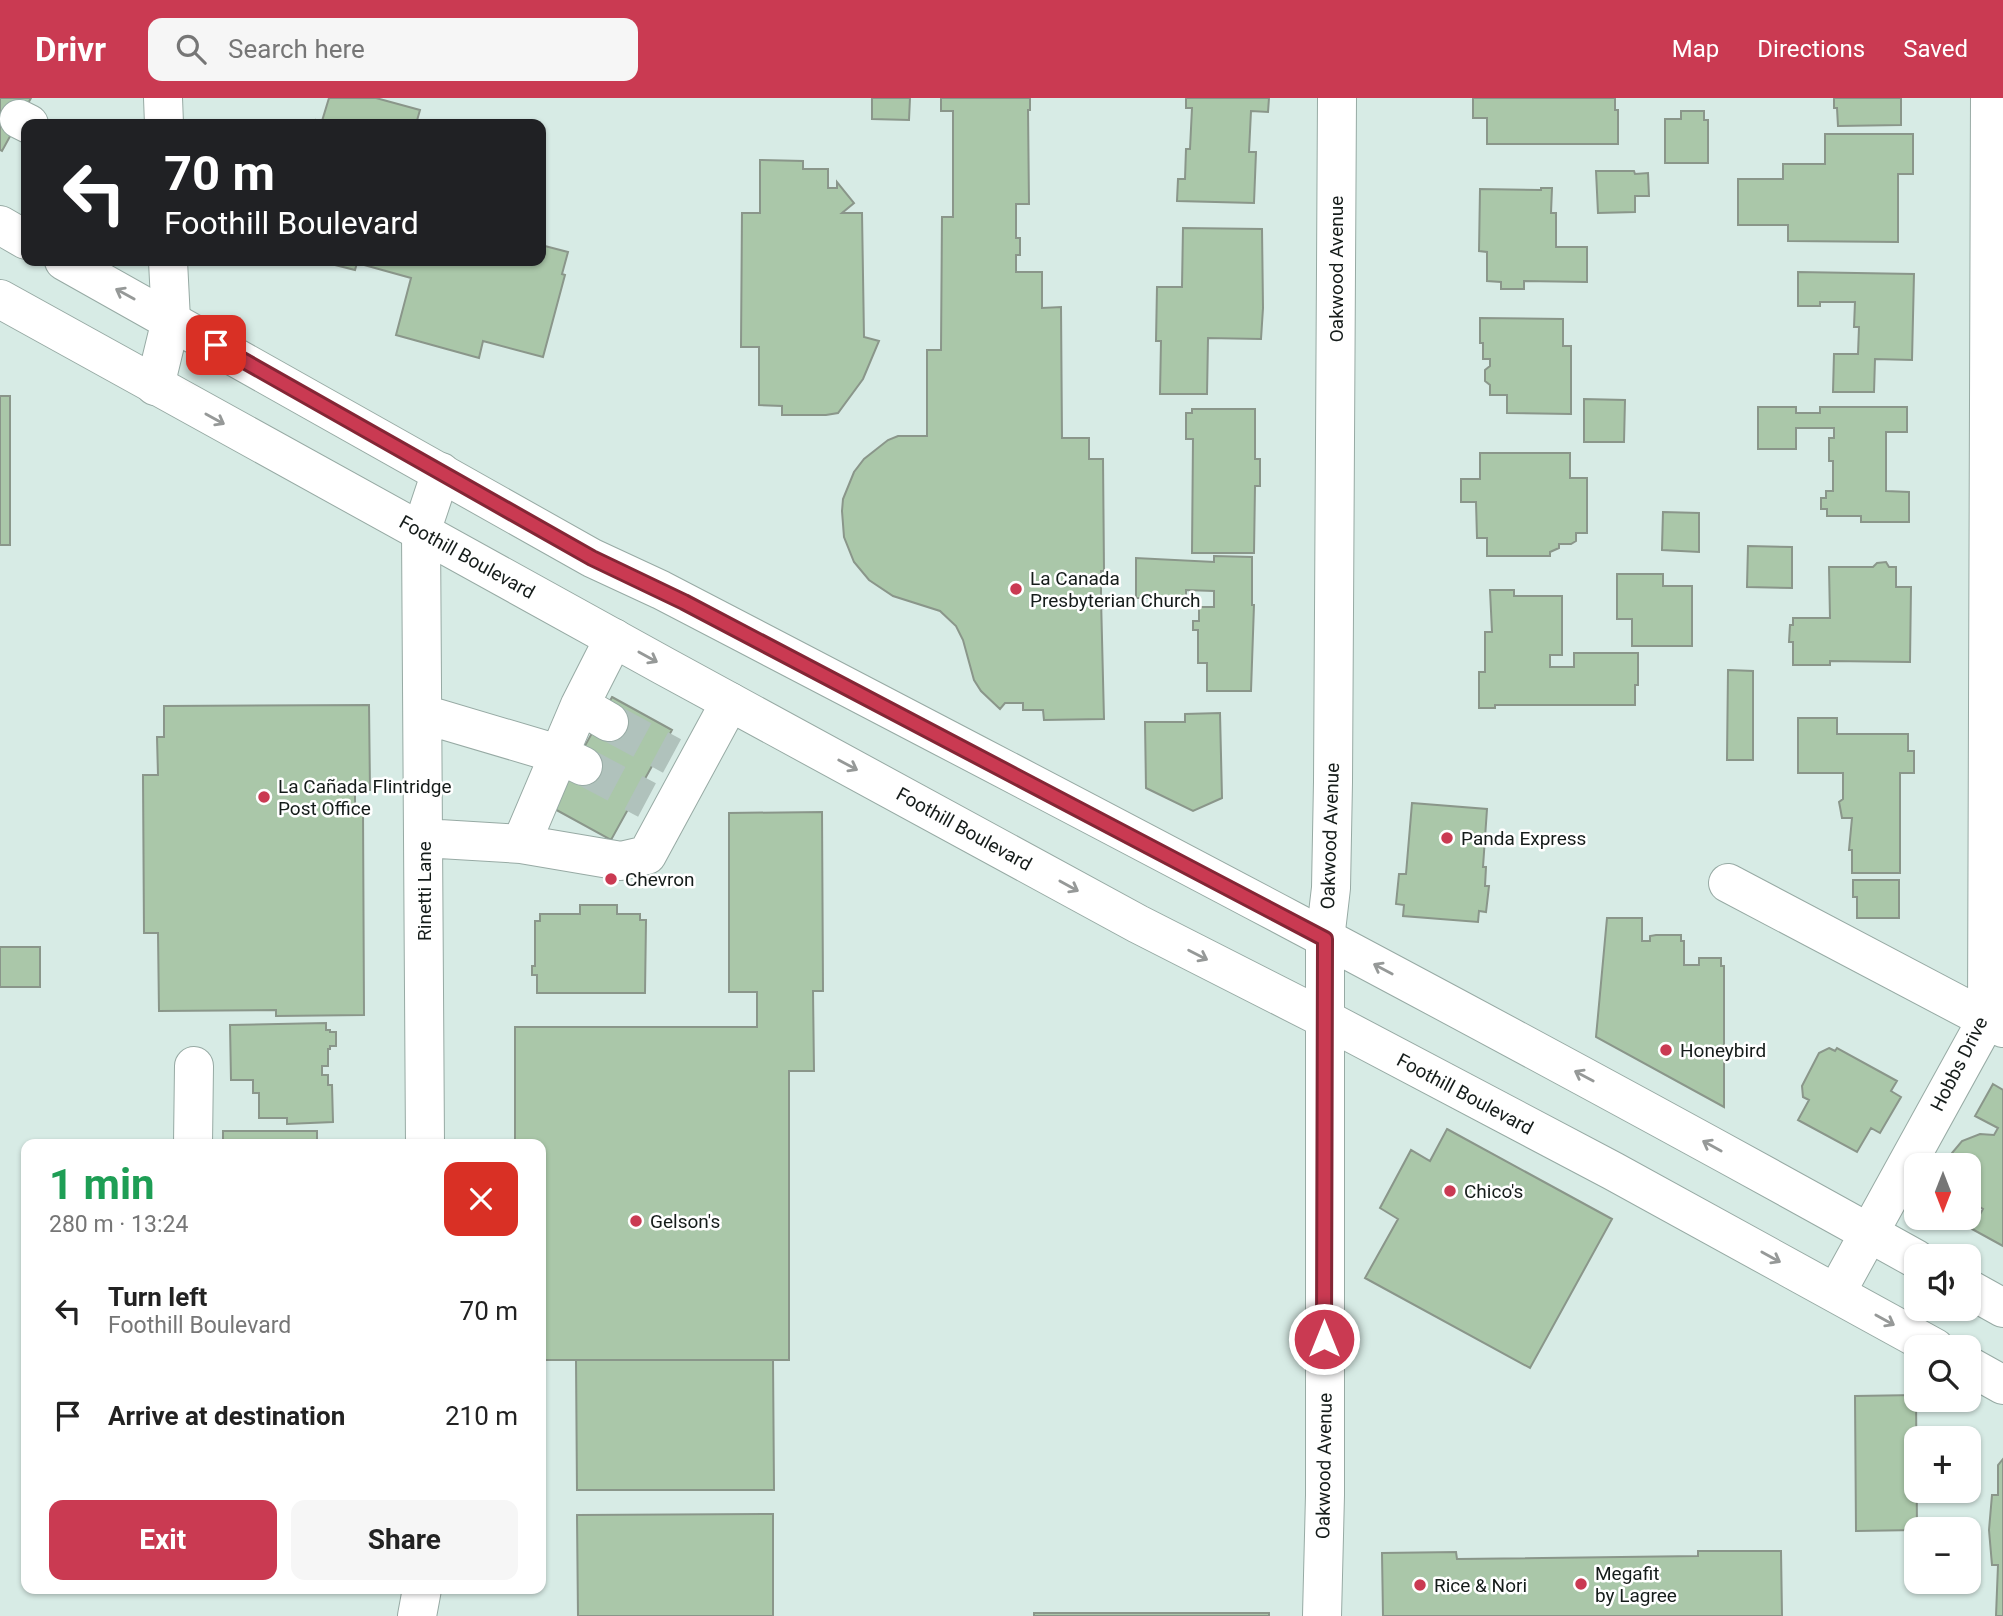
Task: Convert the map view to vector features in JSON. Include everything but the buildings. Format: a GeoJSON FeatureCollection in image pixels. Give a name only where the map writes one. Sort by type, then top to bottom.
{"type":"FeatureCollection","features":[{"type":"Feature","properties":{"kind":"main road"},"geometry":{"type":"LineString","coordinates":[[163,98],[164,119]]}},
{"type":"Feature","properties":{"kind":"main road","name":"Oakwood Avenue"},"geometry":{"type":"LineString","coordinates":[[1322,1616],[1325,1495],[1325,939],[1331,888],[1333,782],[1337,98]]}},
{"type":"Feature","properties":{"kind":"main road","name":"Hobbs Drive"},"geometry":{"type":"LineString","coordinates":[[1836,1293],[1868,1233],[1995,1024],[1990,98]]}},
{"type":"Feature","properties":{"kind":"main road"},"geometry":{"type":"LineString","coordinates":[[0,225],[21,237]]}},
{"type":"Feature","properties":{"kind":"main road"},"geometry":{"type":"LineString","coordinates":[[73,266],[592,558],[686,603],[1325,939],[1621,1096],[1904,1252]]}},
{"type":"Feature","properties":{"kind":"main road"},"geometry":{"type":"LineString","coordinates":[[155,386],[172,320],[168,266]]}},
{"type":"Feature","properties":{"kind":"main road","name":"Foothill Boulevard"},"geometry":{"type":"LineString","coordinates":[[0,299],[1138,924],[1325,1019],[1912,1335]]}},
{"type":"Feature","properties":{"kind":"main road","name":"Rinetti Lane"},"geometry":{"type":"LineString","coordinates":[[425,1139],[421,532],[441,472]]}},
{"type":"Feature","properties":{"kind":"main road"},"geometry":{"type":"LineString","coordinates":[[521,844],[571,760],[594,713],[614,638]]}},
{"type":"Feature","properties":{"kind":"main road"},"geometry":{"type":"LineString","coordinates":[[423,838],[521,844],[621,861],[647,855],[658,806],[682,763],[730,702]]}},
{"type":"Feature","properties":{"kind":"main road"},"geometry":{"type":"LineString","coordinates":[[423,714],[571,760]]}},
{"type":"Feature","properties":{"kind":"main road"},"geometry":{"type":"LineString","coordinates":[[1728,883],[1995,1024]]}},
{"type":"Feature","properties":{"kind":"main road"},"geometry":{"type":"LineString","coordinates":[[193,1139],[194,1066]]}},
{"type":"Feature","properties":{"kind":"main road"},"geometry":{"type":"LineString","coordinates":[[1981,1296],[2003,1308]]}},
{"type":"Feature","properties":{"kind":"main road"},"geometry":{"type":"LineString","coordinates":[[1981,1373],[2003,1385]]}},
{"type":"Feature","properties":{"kind":"main road"},"geometry":{"type":"LineString","coordinates":[[417,1616],[421,1594]]}},
{"type":"Feature","properties":{"kind":"tunnel"},"geometry":{"type":"LineString","coordinates":[[609,722],[672,756]]}},
{"type":"Feature","properties":{"kind":"tunnel"},"geometry":{"type":"LineString","coordinates":[[583,766],[647,800]]}},
{"type":"Feature","properties":{"kind":"place","name":"La Canada Presbyterian Church"},"geometry":{"type":"Point","coordinates":[1016,589]}},
{"type":"Feature","properties":{"kind":"place","name":"La Cañada Flintridge Post Office"},"geometry":{"type":"Point","coordinates":[264,797]}},
{"type":"Feature","properties":{"kind":"place","name":"Panda Express"},"geometry":{"type":"Point","coordinates":[1447,838]}},
{"type":"Feature","properties":{"kind":"place","name":"Chevron"},"geometry":{"type":"Point","coordinates":[611,879]}},
{"type":"Feature","properties":{"kind":"place","name":"Honeybird"},"geometry":{"type":"Point","coordinates":[1666,1050]}},
{"type":"Feature","properties":{"kind":"place","name":"Chico's"},"geometry":{"type":"Point","coordinates":[1450,1191]}},
{"type":"Feature","properties":{"kind":"place","name":"Gelson's"},"geometry":{"type":"Point","coordinates":[636,1221]}},
{"type":"Feature","properties":{"kind":"place","name":"Megafit by Lagree"},"geometry":{"type":"Point","coordinates":[1581,1584]}},
{"type":"Feature","properties":{"kind":"place","name":"Rice & Nori"},"geometry":{"type":"Point","coordinates":[1420,1585]}},
{"type":"Feature","properties":{"kind":"route"},"geometry":{"type":"LineString","coordinates":[[216,345],[592,558],[661,590],[1325,939],[1324,1339]]}}]}
